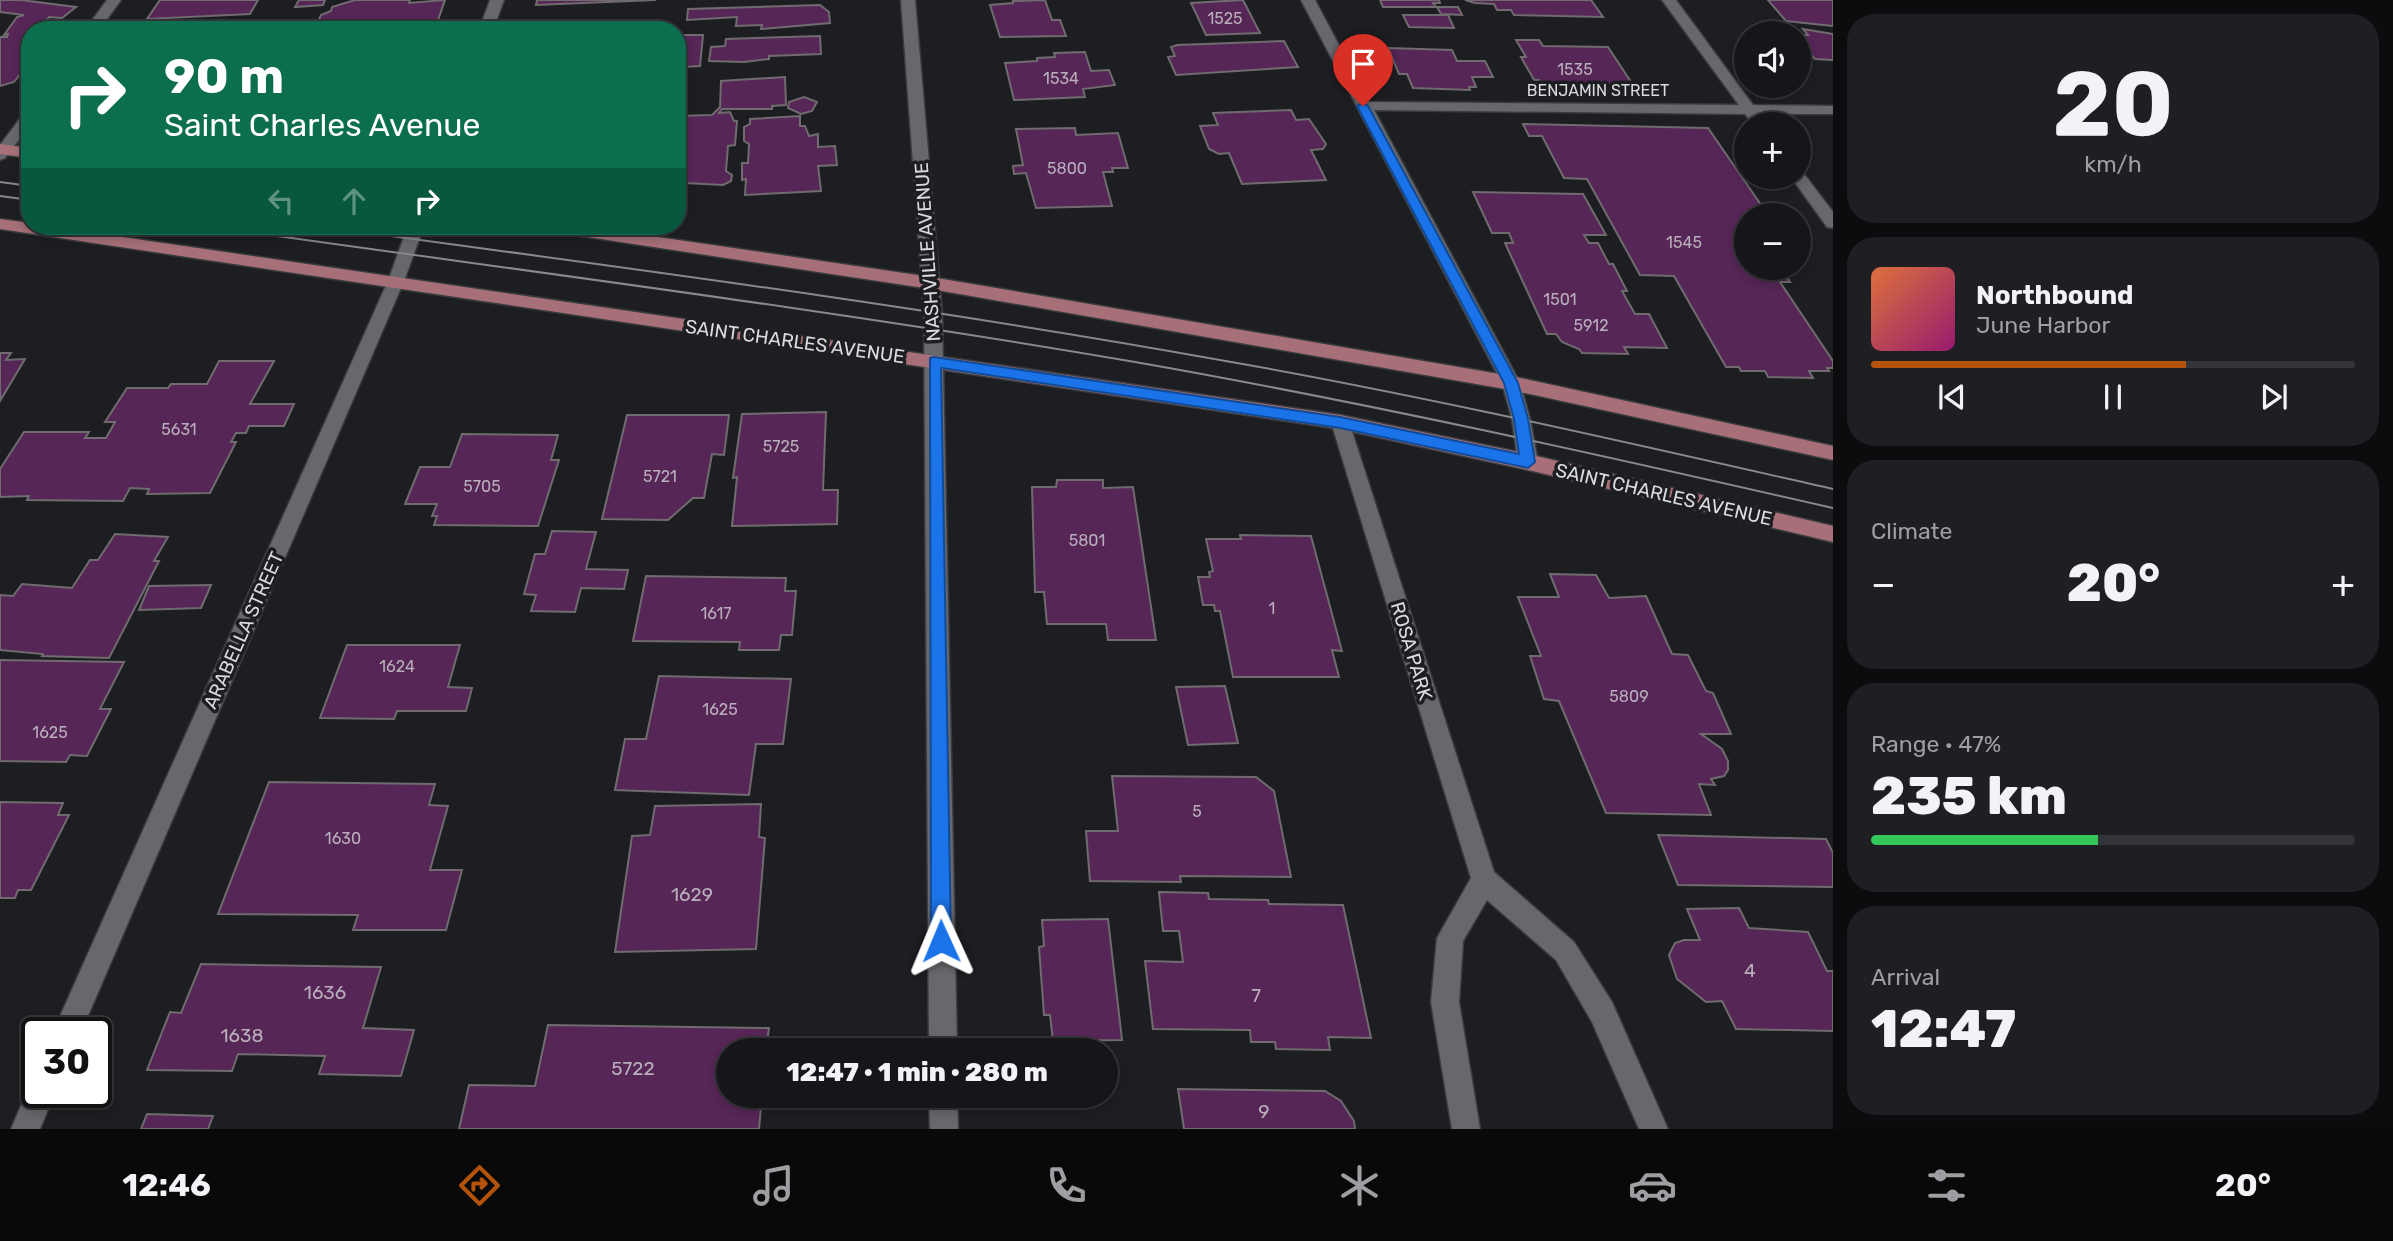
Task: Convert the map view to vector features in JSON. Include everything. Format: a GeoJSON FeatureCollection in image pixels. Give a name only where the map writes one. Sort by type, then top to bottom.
{"type":"FeatureCollection","features":[{"type":"Feature","properties":{"kind":"main road"},"geometry":{"type":"LineString","coordinates":[[1,151],[21,152]]}},
{"type":"Feature","properties":{"kind":"main road","name":"SAINT CHARLES AVENUE"},"geometry":{"type":"LineString","coordinates":[[0,223],[21,226]]}},
{"type":"Feature","properties":{"kind":"main road","name":"SAINT CHARLES AVENUE"},"geometry":{"type":"LineString","coordinates":[[82,235],[1340,422],[1528,462],[1833,534]]}},
{"type":"Feature","properties":{"kind":"main road"},"geometry":{"type":"LineString","coordinates":[[608,235],[931,283],[1511,383],[1833,453]]}},
{"type":"Feature","properties":{"kind":"street"},"geometry":{"type":"LineString","coordinates":[[99,21],[114,0]]}},
{"type":"Feature","properties":{"kind":"street"},"geometry":{"type":"LineString","coordinates":[[489,21],[497,0]]}},
{"type":"Feature","properties":{"kind":"street","name":"NASHVILLE AVENUE"},"geometry":{"type":"LineString","coordinates":[[908,0],[931,283],[934,362],[943,1038]]}},
{"type":"Feature","properties":{"kind":"street"},"geometry":{"type":"LineString","coordinates":[[1308,0],[1511,383],[1521,419],[1528,462]]}},
{"type":"Feature","properties":{"kind":"street"},"geometry":{"type":"LineString","coordinates":[[1669,0],[1752,112]]}},
{"type":"Feature","properties":{"kind":"street","name":"BENJAMIN STREET"},"geometry":{"type":"LineString","coordinates":[[1363,106],[1833,110]]}},
{"type":"Feature","properties":{"kind":"street"},"geometry":{"type":"LineString","coordinates":[[1,151],[21,126]]}},
{"type":"Feature","properties":{"kind":"street"},"geometry":{"type":"LineString","coordinates":[[1808,189],[1833,223]]}},
{"type":"Feature","properties":{"kind":"street","name":"ARABELLA STREET"},"geometry":{"type":"LineString","coordinates":[[74,1017],[396,281],[413,235]]}},
{"type":"Feature","properties":{"kind":"street","name":"ROSA PARK"},"geometry":{"type":"LineString","coordinates":[[1340,422],[1484,880]]}},
{"type":"Feature","properties":{"kind":"street"},"geometry":{"type":"LineString","coordinates":[[1466,1129],[1445,1002],[1450,938],[1484,880],[1565,951],[1602,1012],[1654,1129]]}},
{"type":"Feature","properties":{"kind":"street"},"geometry":{"type":"LineString","coordinates":[[25,1129],[34,1108]]}},
{"type":"Feature","properties":{"kind":"street"},"geometry":{"type":"LineString","coordinates":[[943,1108],[944,1129]]}},
{"type":"Feature","properties":{"kind":"building"},"geometry":{"type":"Polygon","coordinates":[[[0,0],[76,7],[62,18],[21,21],[21,73],[14,82],[0,86],[0,37],[7,37],[8,34],[4,35],[17,17],[24,15],[0,12],[0,0]]]}},
{"type":"Feature","properties":{"kind":"building"},"geometry":{"type":"Polygon","coordinates":[[[160,0],[258,0],[250,14],[147,19],[160,0]]]}},
{"type":"Feature","properties":{"kind":"building"},"geometry":{"type":"Polygon","coordinates":[[[299,0],[325,0],[323,5],[295,7],[299,0]]]}},
{"type":"Feature","properties":{"kind":"building"},"geometry":{"type":"Polygon","coordinates":[[[355,0],[410,0],[409,3],[445,0],[438,20],[426,21],[318,21],[321,15],[331,11],[332,7],[355,0]]]}},
{"type":"Feature","properties":{"kind":"building"},"geometry":{"type":"Polygon","coordinates":[[[537,0],[656,0],[536,5],[537,0]]]}},
{"type":"Feature","properties":{"kind":"building"},"geometry":{"type":"Polygon","coordinates":[[[1045,0],[1052,20],[1060,20],[1066,36],[1000,37],[990,5],[1045,0]]]}},
{"type":"Feature","properties":{"kind":"building"},"geometry":{"type":"Polygon","coordinates":[[[1243,0],[1260,33],[1206,35],[1191,3],[1243,0]]]}},
{"type":"Feature","properties":{"kind":"building"},"geometry":{"type":"Polygon","coordinates":[[[1380,0],[1439,0],[1440,3],[1433,3],[1436,7],[1383,7],[1380,0]]]}},
{"type":"Feature","properties":{"kind":"building"},"geometry":{"type":"Polygon","coordinates":[[[1465,0],[1591,0],[1603,17],[1514,15],[1511,10],[1497,10],[1494,4],[1465,0]]]}},
{"type":"Feature","properties":{"kind":"building"},"geometry":{"type":"Polygon","coordinates":[[[1768,0],[1833,0],[1833,26],[1811,24],[1811,21],[1786,21],[1768,0]]]}},
{"type":"Feature","properties":{"kind":"building"},"geometry":{"type":"Polygon","coordinates":[[[820,5],[829,12],[830,23],[761,29],[762,25],[736,26],[737,17],[687,20],[688,9],[820,5]]]}},
{"type":"Feature","properties":{"kind":"building"},"geometry":{"type":"Polygon","coordinates":[[[1437,7],[1458,7],[1462,15],[1441,14],[1437,7]]]}},
{"type":"Feature","properties":{"kind":"building"},"geometry":{"type":"Polygon","coordinates":[[[1403,15],[1448,15],[1454,28],[1409,27],[1403,15]]]}},
{"type":"Feature","properties":{"kind":"building"},"geometry":{"type":"Polygon","coordinates":[[[1811,30],[1833,34],[1833,60],[1815,59],[1811,54],[1811,30]]]}},
{"type":"Feature","properties":{"kind":"building"},"geometry":{"type":"Polygon","coordinates":[[[686,35],[703,35],[700,66],[686,67],[686,35]]]}},
{"type":"Feature","properties":{"kind":"building"},"geometry":{"type":"Polygon","coordinates":[[[820,36],[821,54],[769,56],[769,59],[744,62],[709,61],[711,47],[725,46],[726,39],[820,36]]]}},
{"type":"Feature","properties":{"kind":"building"},"geometry":{"type":"Polygon","coordinates":[[[1516,40],[1539,40],[1543,46],[1608,47],[1637,91],[1544,90],[1539,80],[1534,80],[1521,57],[1526,57],[1516,40]]]}},
{"type":"Feature","properties":{"kind":"building"},"geometry":{"type":"Polygon","coordinates":[[[1284,41],[1298,67],[1176,75],[1168,57],[1175,56],[1171,47],[1177,45],[1284,41]]]}},
{"type":"Feature","properties":{"kind":"building"},"geometry":{"type":"Polygon","coordinates":[[[1388,48],[1452,50],[1457,61],[1485,61],[1493,77],[1472,77],[1476,87],[1469,87],[1470,90],[1413,88],[1407,74],[1399,74],[1388,48]]]}},
{"type":"Feature","properties":{"kind":"building"},"geometry":{"type":"Polygon","coordinates":[[[1085,52],[1091,71],[1109,70],[1115,85],[1083,89],[1085,97],[1014,100],[1005,63],[1037,61],[1037,58],[1055,57],[1054,53],[1085,52]]]}},
{"type":"Feature","properties":{"kind":"building"},"geometry":{"type":"Polygon","coordinates":[[[785,77],[786,105],[772,106],[772,109],[722,109],[719,113],[730,112],[734,121],[737,121],[735,145],[728,146],[726,171],[732,175],[731,181],[723,185],[686,183],[686,116],[712,115],[720,107],[721,81],[785,77]]]}},
{"type":"Feature","properties":{"kind":"building"},"geometry":{"type":"Polygon","coordinates":[[[804,97],[817,102],[812,111],[801,114],[788,108],[789,102],[804,97]]]}},
{"type":"Feature","properties":{"kind":"building"},"geometry":{"type":"Polygon","coordinates":[[[1291,110],[1296,120],[1309,119],[1326,144],[1323,149],[1311,150],[1326,180],[1242,184],[1229,153],[1219,154],[1209,149],[1200,126],[1218,125],[1213,113],[1291,110]]]}},
{"type":"Feature","properties":{"kind":"building"},"geometry":{"type":"Polygon","coordinates":[[[800,116],[800,126],[805,126],[809,136],[818,134],[818,147],[835,146],[837,165],[818,166],[821,191],[745,195],[746,179],[742,180],[742,163],[748,163],[749,144],[744,141],[744,127],[750,124],[750,119],[800,116]]]}},
{"type":"Feature","properties":{"kind":"building"},"geometry":{"type":"Polygon","coordinates":[[[1523,124],[1708,128],[1734,166],[1734,189],[1750,189],[1760,203],[1734,203],[1734,280],[1789,280],[1790,282],[1780,282],[1833,361],[1833,368],[1827,368],[1829,371],[1809,371],[1813,378],[1768,377],[1765,371],[1741,371],[1739,367],[1726,367],[1674,276],[1640,275],[1587,179],[1564,178],[1542,136],[1529,136],[1523,124]]]}},
{"type":"Feature","properties":{"kind":"building"},"geometry":{"type":"Polygon","coordinates":[[[1075,128],[1076,135],[1118,133],[1128,168],[1112,168],[1113,172],[1103,172],[1112,206],[1036,208],[1026,173],[1014,174],[1013,166],[1023,165],[1016,129],[1075,128]]]}},
{"type":"Feature","properties":{"kind":"building"},"geometry":{"type":"Polygon","coordinates":[[[1473,192],[1583,194],[1606,235],[1584,235],[1589,243],[1598,243],[1609,264],[1613,264],[1627,291],[1622,291],[1635,314],[1649,314],[1667,348],[1624,347],[1628,354],[1582,353],[1562,342],[1556,334],[1547,334],[1505,243],[1513,243],[1509,233],[1492,233],[1473,192]]]}},
{"type":"Feature","properties":{"kind":"building"},"geometry":{"type":"Polygon","coordinates":[[[0,353],[11,353],[6,360],[25,359],[0,401],[0,353]]]}},
{"type":"Feature","properties":{"kind":"building"},"geometry":{"type":"Polygon","coordinates":[[[219,361],[274,361],[250,404],[294,404],[284,426],[249,426],[246,433],[236,433],[231,442],[236,442],[210,493],[147,494],[149,489],[130,488],[123,501],[27,500],[29,496],[0,497],[0,469],[24,432],[89,432],[85,438],[106,438],[115,422],[105,422],[127,388],[207,384],[219,361]]]}},
{"type":"Feature","properties":{"kind":"building"},"geometry":{"type":"Polygon","coordinates":[[[826,412],[823,490],[838,490],[837,524],[732,526],[737,477],[733,478],[742,414],[826,412]]]}},
{"type":"Feature","properties":{"kind":"building"},"geometry":{"type":"Polygon","coordinates":[[[627,415],[729,415],[724,455],[712,454],[704,498],[693,498],[668,520],[602,519],[627,415]]]}},
{"type":"Feature","properties":{"kind":"building"},"geometry":{"type":"Polygon","coordinates":[[[462,434],[558,435],[551,460],[559,460],[538,526],[434,525],[437,516],[432,516],[437,504],[405,504],[420,467],[450,467],[462,434]]]}},
{"type":"Feature","properties":{"kind":"building"},"geometry":{"type":"Polygon","coordinates":[[[1057,480],[1103,480],[1103,488],[1133,487],[1156,640],[1108,640],[1106,624],[1047,624],[1044,592],[1035,592],[1032,487],[1056,487],[1057,480]]]}},
{"type":"Feature","properties":{"kind":"building"},"geometry":{"type":"Polygon","coordinates":[[[552,531],[596,532],[586,569],[628,570],[624,589],[581,588],[575,612],[531,611],[536,595],[524,594],[535,554],[545,554],[552,531]]]}},
{"type":"Feature","properties":{"kind":"building"},"geometry":{"type":"Polygon","coordinates":[[[115,534],[168,537],[154,561],[159,561],[109,658],[42,656],[43,654],[0,650],[0,595],[13,596],[22,584],[72,588],[90,560],[98,560],[115,534]]]}},
{"type":"Feature","properties":{"kind":"building"},"geometry":{"type":"Polygon","coordinates":[[[1240,535],[1311,536],[1342,651],[1332,650],[1339,677],[1233,677],[1220,611],[1215,611],[1214,605],[1203,605],[1198,577],[1210,577],[1209,572],[1213,571],[1206,539],[1241,539],[1240,535]]]}},
{"type":"Feature","properties":{"kind":"building"},"geometry":{"type":"Polygon","coordinates":[[[1550,574],[1596,575],[1609,598],[1646,596],[1672,654],[1688,655],[1706,691],[1713,693],[1731,734],[1701,734],[1722,749],[1728,761],[1728,770],[1724,776],[1711,779],[1715,785],[1699,784],[1711,815],[1606,813],[1559,701],[1544,699],[1530,656],[1541,656],[1518,597],[1559,597],[1550,574]]]}},
{"type":"Feature","properties":{"kind":"building"},"geometry":{"type":"Polygon","coordinates":[[[646,576],[786,578],[785,591],[796,591],[792,635],[781,635],[779,650],[739,650],[740,642],[633,641],[646,576]]]}},
{"type":"Feature","properties":{"kind":"building"},"geometry":{"type":"Polygon","coordinates":[[[211,585],[201,608],[139,610],[149,586],[211,585]]]}},
{"type":"Feature","properties":{"kind":"building"},"geometry":{"type":"Polygon","coordinates":[[[347,645],[460,645],[448,687],[472,688],[466,711],[397,711],[394,719],[320,718],[347,645]]]}},
{"type":"Feature","properties":{"kind":"building"},"geometry":{"type":"Polygon","coordinates":[[[0,660],[124,662],[100,709],[111,709],[87,756],[70,755],[66,762],[0,761],[0,660]]]}},
{"type":"Feature","properties":{"kind":"building"},"geometry":{"type":"Polygon","coordinates":[[[659,676],[791,679],[783,744],[756,744],[749,795],[615,790],[625,739],[646,739],[659,676]]]}},
{"type":"Feature","properties":{"kind":"building"},"geometry":{"type":"Polygon","coordinates":[[[1225,686],[1238,743],[1188,745],[1176,687],[1225,686]]]}},
{"type":"Feature","properties":{"kind":"building"},"geometry":{"type":"Polygon","coordinates":[[[1112,776],[1256,777],[1274,791],[1291,877],[1180,876],[1181,882],[1090,881],[1086,831],[1118,831],[1112,776]]]}},
{"type":"Feature","properties":{"kind":"building"},"geometry":{"type":"Polygon","coordinates":[[[269,782],[435,784],[429,805],[448,806],[430,870],[462,870],[446,930],[353,930],[358,915],[218,914],[269,782]]]}},
{"type":"Feature","properties":{"kind":"building"},"geometry":{"type":"Polygon","coordinates":[[[0,802],[63,803],[58,815],[69,815],[31,890],[18,890],[15,898],[0,898],[0,802]]]}},
{"type":"Feature","properties":{"kind":"building"},"geometry":{"type":"Polygon","coordinates":[[[761,804],[759,837],[765,838],[756,949],[615,952],[632,836],[650,835],[655,806],[761,804]]]}},
{"type":"Feature","properties":{"kind":"building"},"geometry":{"type":"Polygon","coordinates":[[[1658,835],[1826,839],[1833,853],[1833,887],[1678,885],[1658,835]]]}},
{"type":"Feature","properties":{"kind":"building"},"geometry":{"type":"Polygon","coordinates":[[[1159,892],[1208,893],[1209,899],[1268,900],[1269,904],[1343,905],[1371,1038],[1328,1037],[1330,1050],[1276,1049],[1275,1042],[1251,1042],[1250,1030],[1153,1029],[1145,961],[1183,962],[1179,931],[1163,931],[1159,892]]]}},
{"type":"Feature","properties":{"kind":"building"},"geometry":{"type":"Polygon","coordinates":[[[1739,908],[1749,928],[1808,932],[1827,971],[1833,971],[1833,1031],[1736,1029],[1722,1001],[1706,1002],[1677,979],[1669,955],[1675,943],[1700,940],[1687,909],[1739,908]]]}},
{"type":"Feature","properties":{"kind":"building"},"geometry":{"type":"Polygon","coordinates":[[[1108,919],[1122,1040],[1053,1038],[1050,1015],[1044,1015],[1039,947],[1044,946],[1042,920],[1108,919]]]}},
{"type":"Feature","properties":{"kind":"building"},"geometry":{"type":"Polygon","coordinates":[[[201,964],[381,967],[363,1028],[414,1030],[401,1076],[319,1074],[325,1056],[238,1054],[232,1071],[147,1070],[170,1012],[181,1013],[201,964]]]}},
{"type":"Feature","properties":{"kind":"building"},"geometry":{"type":"Polygon","coordinates":[[[548,1025],[769,1028],[768,1038],[716,1038],[716,1108],[761,1108],[759,1129],[459,1129],[469,1085],[535,1086],[548,1025]]]}},
{"type":"Feature","properties":{"kind":"building"},"geometry":{"type":"Polygon","coordinates":[[[1178,1089],[1325,1091],[1341,1101],[1354,1121],[1355,1129],[1184,1129],[1178,1089]]]}},
{"type":"Feature","properties":{"kind":"building"},"geometry":{"type":"Polygon","coordinates":[[[147,1114],[213,1116],[208,1129],[141,1129],[147,1114]]]}},
{"type":"Feature","properties":{"kind":"tram line"},"geometry":{"type":"LineString","coordinates":[[0,182],[21,185]]}},
{"type":"Feature","properties":{"kind":"tram line"},"geometry":{"type":"LineString","coordinates":[[0,196],[21,199]]}},
{"type":"Feature","properties":{"kind":"tram line"},"geometry":{"type":"LineString","coordinates":[[271,235],[787,307],[1135,362],[1398,412],[1833,508]]}},
{"type":"Feature","properties":{"kind":"tram line"},"geometry":{"type":"LineString","coordinates":[[383,235],[769,288],[1107,340],[1451,405],[1833,489]]}},
{"type":"Feature","properties":{"kind":"route"},"geometry":{"type":"LineString","coordinates":[[941,941],[934,362],[1340,422],[1528,462],[1521,419],[1511,383],[1363,106]]}}]}
